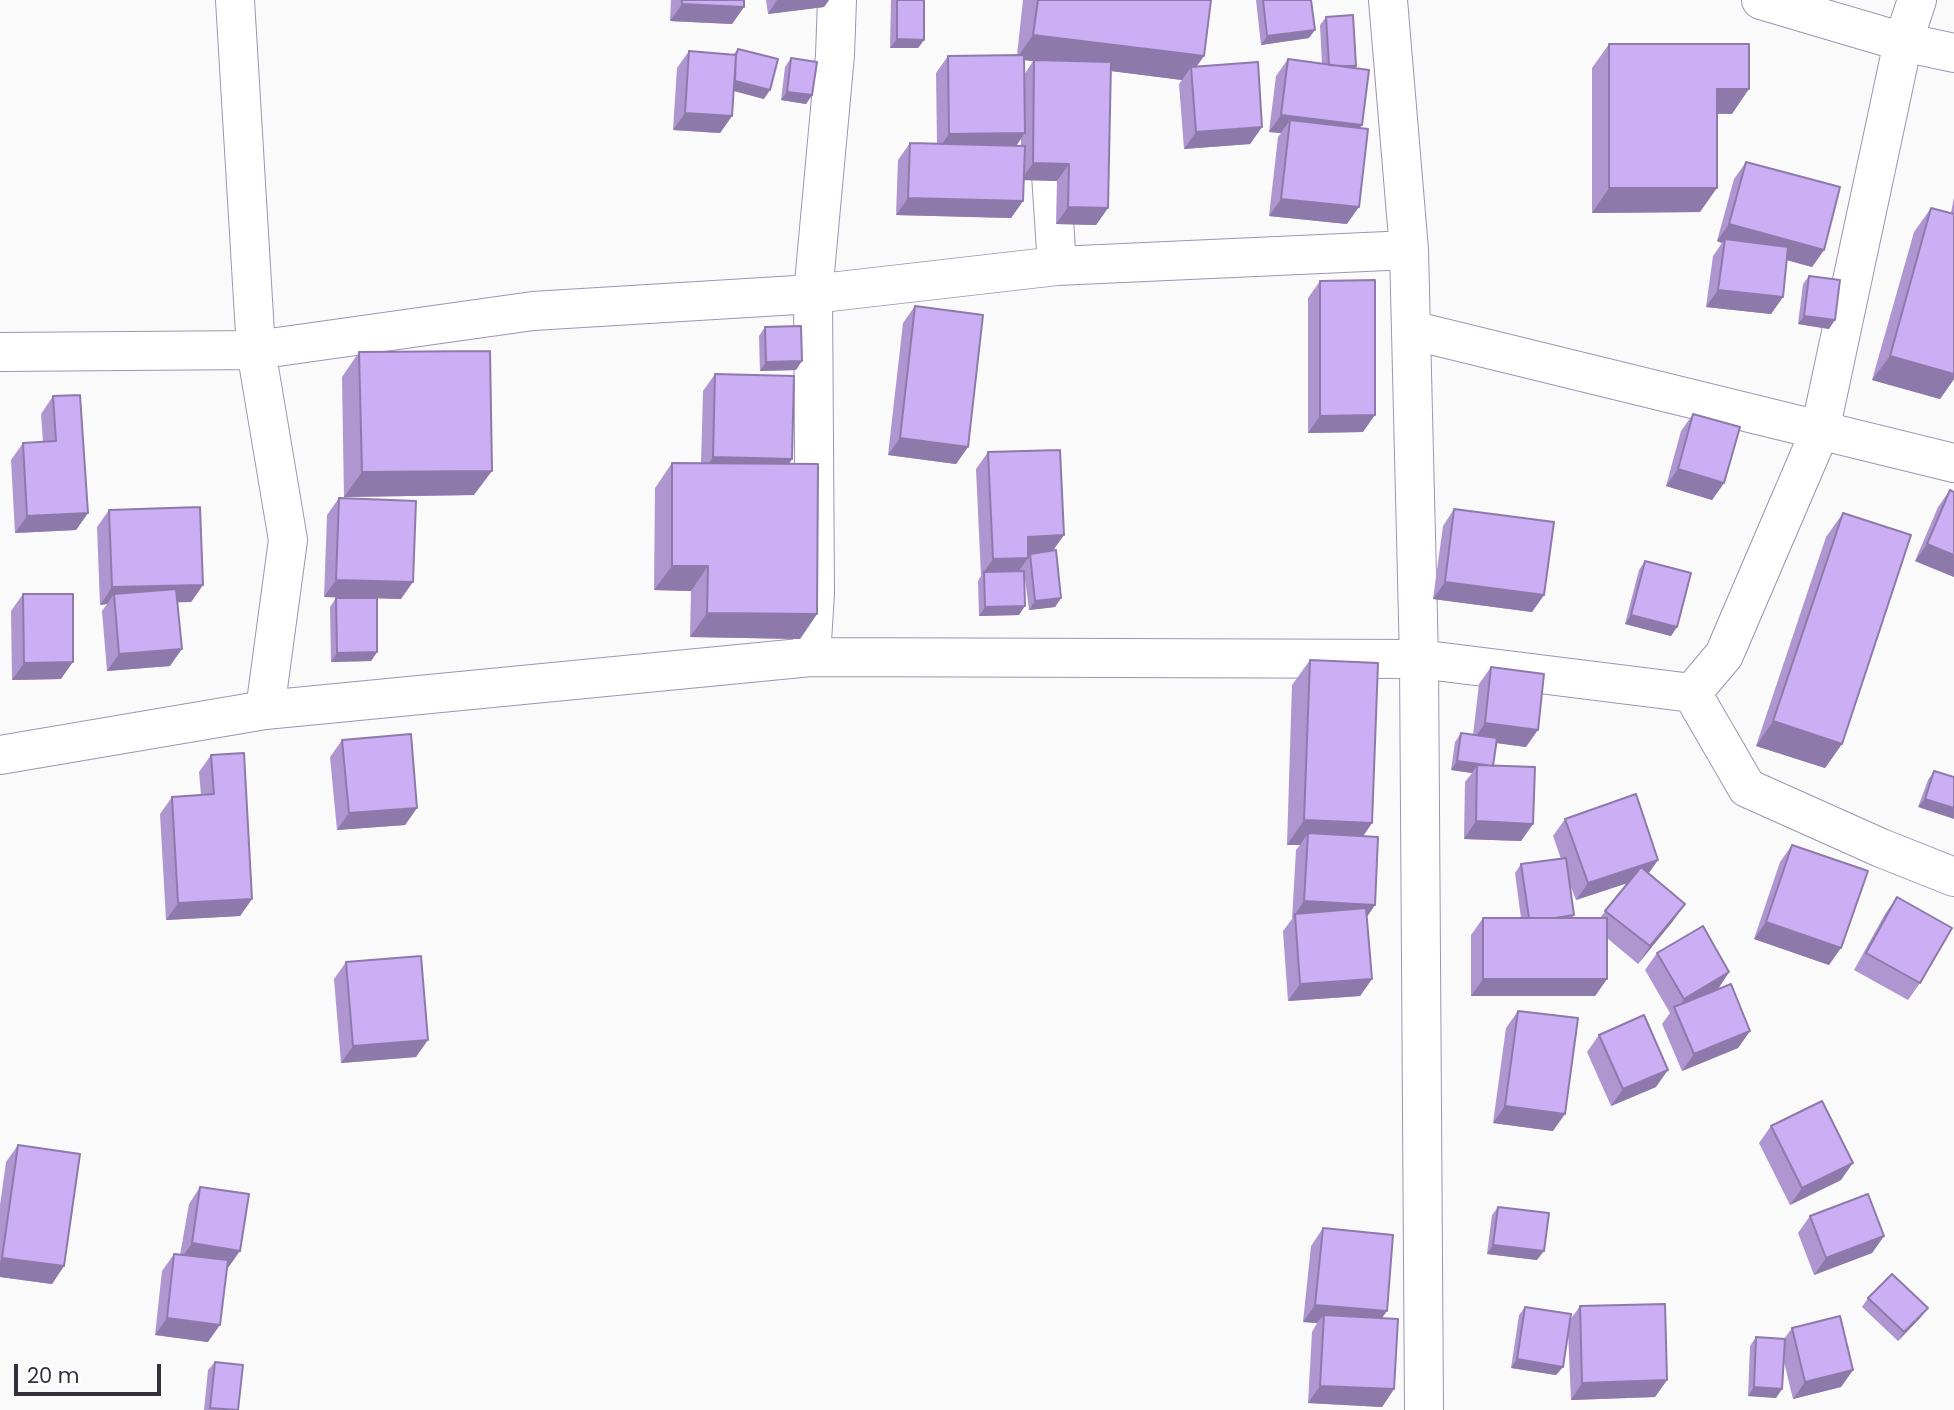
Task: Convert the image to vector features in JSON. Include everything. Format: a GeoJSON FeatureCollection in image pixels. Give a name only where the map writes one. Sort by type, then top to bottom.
{"type":"FeatureCollection","features":[{"type":"Feature","properties":{"kind":"street"},"geometry":{"type":"LineString","coordinates":[[235,0],[256,349],[288,540],[265,710]]}},
{"type":"Feature","properties":{"kind":"street"},"geometry":{"type":"LineString","coordinates":[[811,657],[815,593],[813,294],[835,55],[837,0]]}},
{"type":"Feature","properties":{"kind":"street"},"geometry":{"type":"LineString","coordinates":[[1388,0],[1409,250],[1419,659],[1424,1410]]}},
{"type":"Feature","properties":{"kind":"street"},"geometry":{"type":"LineString","coordinates":[[1761,0],[1903,43],[1954,53]]}},
{"type":"Feature","properties":{"kind":"street"},"geometry":{"type":"LineString","coordinates":[[1692,693],[1724,655],[1820,431],[1903,43],[1917,0]]}},
{"type":"Feature","properties":{"kind":"street"},"geometry":{"type":"LineString","coordinates":[[1046,93],[1056,266]]}},
{"type":"Feature","properties":{"kind":"street"},"geometry":{"type":"LineString","coordinates":[[0,352],[256,349],[533,311],[813,294],[1056,266],[1409,250]]}},
{"type":"Feature","properties":{"kind":"street"},"geometry":{"type":"LineString","coordinates":[[1411,330],[1954,463]]}},
{"type":"Feature","properties":{"kind":"street"},"geometry":{"type":"LineString","coordinates":[[0,755],[265,710],[811,657],[1419,659],[1692,693]]}},
{"type":"Feature","properties":{"kind":"street"},"geometry":{"type":"LineString","coordinates":[[1692,693],[1747,789],[1954,877]]}},
{"type":"Feature","properties":{"kind":"building"},"geometry":{"type":"Polygon","coordinates":[[[682,0],[744,0],[744,7],[682,4],[682,0]]]}},
{"type":"Feature","properties":{"kind":"building"},"geometry":{"type":"Polygon","coordinates":[[[897,0],[924,0],[924,40],[897,39],[897,0]]]}},
{"type":"Feature","properties":{"kind":"building"},"geometry":{"type":"Polygon","coordinates":[[[1038,0],[1211,0],[1204,56],[1033,35],[1038,0]]]}},
{"type":"Feature","properties":{"kind":"building"},"geometry":{"type":"Polygon","coordinates":[[[1263,0],[1311,0],[1315,30],[1267,36],[1263,0]]]}},
{"type":"Feature","properties":{"kind":"building"},"geometry":{"type":"Polygon","coordinates":[[[1353,15],[1356,66],[1329,65],[1326,17],[1353,15]]]}},
{"type":"Feature","properties":{"kind":"building"},"geometry":{"type":"Polygon","coordinates":[[[1609,44],[1749,44],[1749,89],[1717,89],[1717,188],[1609,188],[1609,44]]]}},
{"type":"Feature","properties":{"kind":"building"},"geometry":{"type":"Polygon","coordinates":[[[738,49],[778,59],[770,90],[735,81],[738,49]]]}},
{"type":"Feature","properties":{"kind":"building"},"geometry":{"type":"Polygon","coordinates":[[[689,51],[736,55],[732,116],[685,113],[689,51]]]}},
{"type":"Feature","properties":{"kind":"building"},"geometry":{"type":"Polygon","coordinates":[[[1024,55],[1025,133],[949,134],[948,56],[1024,55]]]}},
{"type":"Feature","properties":{"kind":"building"},"geometry":{"type":"Polygon","coordinates":[[[791,58],[817,62],[812,95],[787,92],[791,58]]]}},
{"type":"Feature","properties":{"kind":"building"},"geometry":{"type":"Polygon","coordinates":[[[1288,59],[1369,70],[1362,125],[1281,115],[1288,59]]]}},
{"type":"Feature","properties":{"kind":"building"},"geometry":{"type":"Polygon","coordinates":[[[1034,60],[1111,62],[1108,208],[1068,207],[1069,164],[1033,163],[1034,60]]]}},
{"type":"Feature","properties":{"kind":"building"},"geometry":{"type":"Polygon","coordinates":[[[1258,62],[1262,127],[1196,132],[1191,67],[1258,62]]]}},
{"type":"Feature","properties":{"kind":"building"},"geometry":{"type":"Polygon","coordinates":[[[1290,120],[1368,129],[1359,207],[1281,199],[1290,120]]]}},
{"type":"Feature","properties":{"kind":"building"},"geometry":{"type":"Polygon","coordinates":[[[910,143],[1025,146],[1023,201],[908,198],[910,143]]]}},
{"type":"Feature","properties":{"kind":"building"},"geometry":{"type":"Polygon","coordinates":[[[1746,162],[1840,187],[1824,250],[1729,224],[1746,162]]]}},
{"type":"Feature","properties":{"kind":"building"},"geometry":{"type":"Polygon","coordinates":[[[1931,208],[1954,214],[1954,374],[1890,356],[1931,208]]]}},
{"type":"Feature","properties":{"kind":"building"},"geometry":{"type":"Polygon","coordinates":[[[1725,239],[1788,247],[1783,297],[1718,290],[1725,239]]]}},
{"type":"Feature","properties":{"kind":"building"},"geometry":{"type":"Polygon","coordinates":[[[1809,276],[1840,280],[1835,320],[1804,316],[1809,276]]]}},
{"type":"Feature","properties":{"kind":"building"},"geometry":{"type":"Polygon","coordinates":[[[1375,280],[1375,415],[1320,416],[1320,281],[1375,280]]]}},
{"type":"Feature","properties":{"kind":"building"},"geometry":{"type":"Polygon","coordinates":[[[915,306],[983,315],[968,447],[900,438],[915,306]]]}},
{"type":"Feature","properties":{"kind":"building"},"geometry":{"type":"Polygon","coordinates":[[[801,326],[802,361],[766,362],[765,327],[801,326]]]}},
{"type":"Feature","properties":{"kind":"building"},"geometry":{"type":"Polygon","coordinates":[[[490,351],[492,471],[362,472],[359,352],[490,351]]]}},
{"type":"Feature","properties":{"kind":"building"},"geometry":{"type":"Polygon","coordinates":[[[715,374],[794,376],[792,459],[713,457],[715,374]]]}},
{"type":"Feature","properties":{"kind":"building"},"geometry":{"type":"Polygon","coordinates":[[[80,395],[88,513],[27,516],[23,443],[56,441],[53,396],[80,395]]]}},
{"type":"Feature","properties":{"kind":"building"},"geometry":{"type":"Polygon","coordinates":[[[1693,414],[1740,427],[1724,483],[1678,469],[1693,414]]]}},
{"type":"Feature","properties":{"kind":"building"},"geometry":{"type":"Polygon","coordinates":[[[1060,450],[1064,535],[1028,537],[1028,558],[993,559],[988,452],[1060,450]]]}},
{"type":"Feature","properties":{"kind":"building"},"geometry":{"type":"Polygon","coordinates":[[[672,463],[818,464],[817,614],[707,613],[708,566],[672,566],[672,463]]]}},
{"type":"Feature","properties":{"kind":"building"},"geometry":{"type":"Polygon","coordinates":[[[1950,490],[1954,492],[1954,555],[1927,544],[1950,490]]]}},
{"type":"Feature","properties":{"kind":"building"},"geometry":{"type":"Polygon","coordinates":[[[339,498],[416,501],[413,582],[336,580],[339,498]]]}},
{"type":"Feature","properties":{"kind":"building"},"geometry":{"type":"Polygon","coordinates":[[[200,507],[203,585],[112,587],[109,510],[200,507]]]}},
{"type":"Feature","properties":{"kind":"building"},"geometry":{"type":"Polygon","coordinates":[[[1454,509],[1554,522],[1544,595],[1445,582],[1454,509]]]}},
{"type":"Feature","properties":{"kind":"building"},"geometry":{"type":"Polygon","coordinates":[[[1843,513],[1911,535],[1842,744],[1773,721],[1843,513]]]}},
{"type":"Feature","properties":{"kind":"building"},"geometry":{"type":"Polygon","coordinates":[[[1056,550],[1061,598],[1035,601],[1030,554],[1056,550]]]}},
{"type":"Feature","properties":{"kind":"building"},"geometry":{"type":"Polygon","coordinates":[[[1645,561],[1691,573],[1677,627],[1631,615],[1645,561]]]}},
{"type":"Feature","properties":{"kind":"building"},"geometry":{"type":"Polygon","coordinates":[[[1024,571],[1025,606],[985,607],[984,572],[1024,571]]]}},
{"type":"Feature","properties":{"kind":"building"},"geometry":{"type":"Polygon","coordinates":[[[176,589],[182,649],[119,654],[114,594],[176,589]]]}},
{"type":"Feature","properties":{"kind":"building"},"geometry":{"type":"Polygon","coordinates":[[[23,594],[73,594],[73,662],[24,663],[23,594]]]}},
{"type":"Feature","properties":{"kind":"building"},"geometry":{"type":"Polygon","coordinates":[[[336,598],[377,598],[377,652],[337,653],[336,598]]]}},
{"type":"Feature","properties":{"kind":"building"},"geometry":{"type":"Polygon","coordinates":[[[1310,660],[1378,663],[1372,823],[1304,820],[1310,660]]]}},
{"type":"Feature","properties":{"kind":"building"},"geometry":{"type":"Polygon","coordinates":[[[1491,667],[1544,674],[1538,730],[1485,723],[1491,667]]]}},
{"type":"Feature","properties":{"kind":"building"},"geometry":{"type":"Polygon","coordinates":[[[1461,733],[1497,738],[1493,766],[1457,761],[1461,733]]]}},
{"type":"Feature","properties":{"kind":"building"},"geometry":{"type":"Polygon","coordinates":[[[411,734],[417,808],[349,813],[342,740],[411,734]]]}},
{"type":"Feature","properties":{"kind":"building"},"geometry":{"type":"Polygon","coordinates":[[[244,753],[252,899],[178,903],[172,797],[214,794],[211,755],[244,753]]]}},
{"type":"Feature","properties":{"kind":"building"},"geometry":{"type":"Polygon","coordinates":[[[1477,765],[1535,767],[1533,824],[1476,821],[1477,765]]]}},
{"type":"Feature","properties":{"kind":"building"},"geometry":{"type":"Polygon","coordinates":[[[1934,771],[1954,777],[1954,808],[1925,799],[1934,771]]]}},
{"type":"Feature","properties":{"kind":"building"},"geometry":{"type":"Polygon","coordinates":[[[1636,794],[1658,860],[1588,883],[1565,819],[1636,794]]]}},
{"type":"Feature","properties":{"kind":"building"},"geometry":{"type":"Polygon","coordinates":[[[1308,833],[1378,837],[1375,905],[1304,901],[1308,833]]]}},
{"type":"Feature","properties":{"kind":"building"},"geometry":{"type":"Polygon","coordinates":[[[1792,845],[1868,871],[1841,948],[1766,922],[1792,845]]]}},
{"type":"Feature","properties":{"kind":"building"},"geometry":{"type":"Polygon","coordinates":[[[1566,858],[1574,915],[1529,918],[1521,864],[1566,858]]]}},
{"type":"Feature","properties":{"kind":"building"},"geometry":{"type":"Polygon","coordinates":[[[1641,867],[1685,904],[1650,946],[1605,911],[1641,867]]]}},
{"type":"Feature","properties":{"kind":"building"},"geometry":{"type":"Polygon","coordinates":[[[1897,897],[1952,928],[1920,983],[1866,953],[1897,897]]]}},
{"type":"Feature","properties":{"kind":"building"},"geometry":{"type":"Polygon","coordinates":[[[1366,908],[1372,979],[1300,984],[1295,914],[1366,908]]]}},
{"type":"Feature","properties":{"kind":"building"},"geometry":{"type":"Polygon","coordinates":[[[1483,918],[1607,918],[1607,979],[1483,979],[1483,918]]]}},
{"type":"Feature","properties":{"kind":"building"},"geometry":{"type":"Polygon","coordinates":[[[1703,926],[1729,972],[1684,999],[1657,953],[1703,926]]]}},
{"type":"Feature","properties":{"kind":"building"},"geometry":{"type":"Polygon","coordinates":[[[421,956],[428,1040],[353,1046],[346,962],[421,956]]]}},
{"type":"Feature","properties":{"kind":"building"},"geometry":{"type":"Polygon","coordinates":[[[1731,984],[1750,1031],[1694,1054],[1674,1007],[1731,984]]]}},
{"type":"Feature","properties":{"kind":"building"},"geometry":{"type":"Polygon","coordinates":[[[1518,1011],[1578,1018],[1565,1114],[1505,1106],[1518,1011]]]}},
{"type":"Feature","properties":{"kind":"building"},"geometry":{"type":"Polygon","coordinates":[[[1644,1015],[1668,1070],[1623,1089],[1599,1035],[1644,1015]]]}},
{"type":"Feature","properties":{"kind":"building"},"geometry":{"type":"Polygon","coordinates":[[[1822,1101],[1853,1163],[1802,1188],[1771,1126],[1822,1101]]]}},
{"type":"Feature","properties":{"kind":"building"},"geometry":{"type":"Polygon","coordinates":[[[18,1145],[80,1154],[64,1266],[2,1258],[18,1145]]]}},
{"type":"Feature","properties":{"kind":"building"},"geometry":{"type":"Polygon","coordinates":[[[200,1187],[249,1194],[240,1251],[192,1243],[200,1187]]]}},
{"type":"Feature","properties":{"kind":"building"},"geometry":{"type":"Polygon","coordinates":[[[1868,1194],[1884,1236],[1826,1258],[1810,1216],[1868,1194]]]}},
{"type":"Feature","properties":{"kind":"building"},"geometry":{"type":"Polygon","coordinates":[[[1498,1207],[1549,1213],[1544,1251],[1493,1245],[1498,1207]]]}},
{"type":"Feature","properties":{"kind":"building"},"geometry":{"type":"Polygon","coordinates":[[[1323,1228],[1393,1235],[1387,1311],[1315,1305],[1323,1228]]]}},
{"type":"Feature","properties":{"kind":"building"},"geometry":{"type":"Polygon","coordinates":[[[174,1254],[228,1260],[220,1325],[167,1318],[174,1254]]]}},
{"type":"Feature","properties":{"kind":"building"},"geometry":{"type":"Polygon","coordinates":[[[1892,1274],[1928,1308],[1904,1332],[1868,1298],[1892,1274]]]}},
{"type":"Feature","properties":{"kind":"building"},"geometry":{"type":"Polygon","coordinates":[[[1665,1304],[1667,1380],[1582,1383],[1580,1306],[1665,1304]]]}},
{"type":"Feature","properties":{"kind":"building"},"geometry":{"type":"Polygon","coordinates":[[[1525,1307],[1571,1314],[1563,1367],[1517,1359],[1525,1307]]]}},
{"type":"Feature","properties":{"kind":"building"},"geometry":{"type":"Polygon","coordinates":[[[1324,1315],[1398,1319],[1394,1389],[1320,1386],[1324,1315]]]}},
{"type":"Feature","properties":{"kind":"building"},"geometry":{"type":"Polygon","coordinates":[[[1840,1316],[1853,1370],[1805,1382],[1792,1328],[1840,1316]]]}},
{"type":"Feature","properties":{"kind":"building"},"geometry":{"type":"Polygon","coordinates":[[[1756,1337],[1785,1339],[1782,1389],[1754,1387],[1756,1337]]]}},
{"type":"Feature","properties":{"kind":"building"},"geometry":{"type":"Polygon","coordinates":[[[215,1362],[243,1365],[238,1410],[210,1408],[215,1362]]]}}]}
